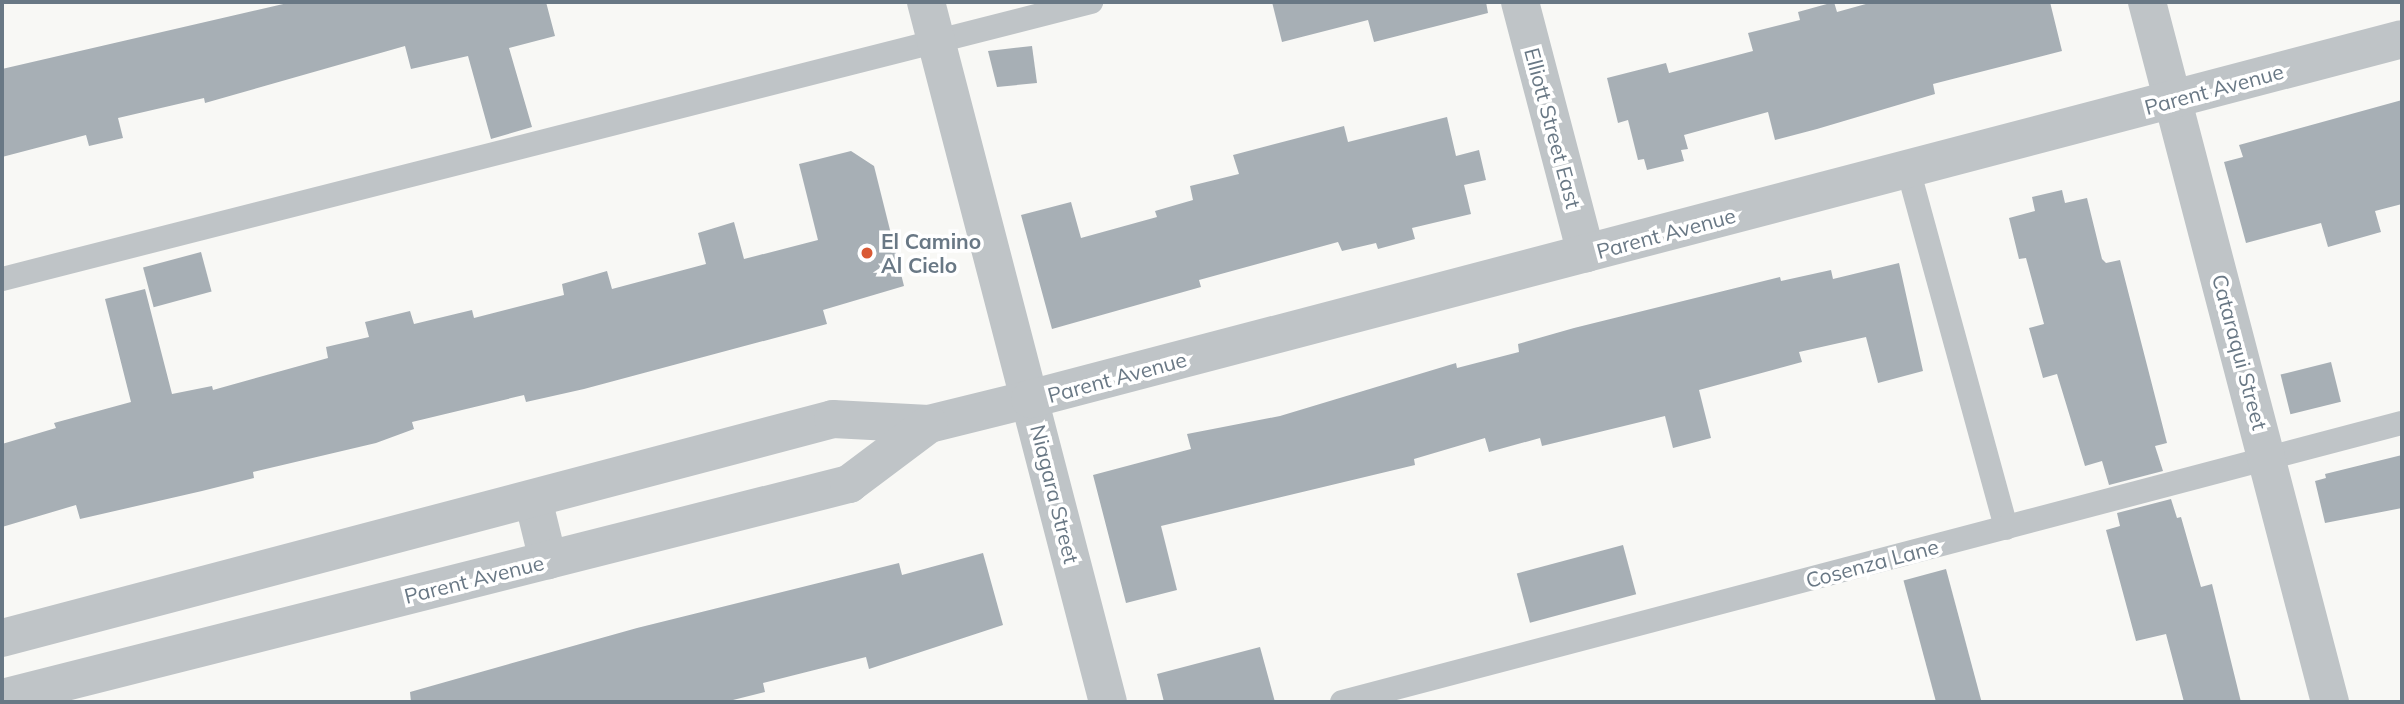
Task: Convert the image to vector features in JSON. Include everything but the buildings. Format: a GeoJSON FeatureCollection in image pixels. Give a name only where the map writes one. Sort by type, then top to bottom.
{"type":"FeatureCollection","features":[{"type":"Feature","properties":{"kind":"street","name":"Niagara Street"},"geometry":{"type":"LineString","coordinates":[[926,2],[1108,702]]}},
{"type":"Feature","properties":{"kind":"street","name":"Elliott Street East"},"geometry":{"type":"LineString","coordinates":[[1520,2],[1586,254]]}},
{"type":"Feature","properties":{"kind":"street","name":"Cataraqui Street"},"geometry":{"type":"LineString","coordinates":[[2147,2],[2330,702]]}},
{"type":"Feature","properties":{"kind":"street","name":"Parent Avenue"},"geometry":{"type":"LineString","coordinates":[[2,638],[833,419],[929,424],[1030,399],[2402,39]]}},
{"type":"Feature","properties":{"kind":"street","name":"Parent Avenue"},"geometry":{"type":"LineString","coordinates":[[2,698],[849,484],[929,424]]}},
{"type":"Feature","properties":{"kind":"street"},"geometry":{"type":"LineString","coordinates":[[533,499],[548,560]]}},
{"type":"Feature","properties":{"kind":"street"},"geometry":{"type":"LineString","coordinates":[[174,593],[189,652]]}},
{"type":"Feature","properties":{"kind":"lane"},"geometry":{"type":"LineString","coordinates":[[2,279],[1091,2]]}},
{"type":"Feature","properties":{"kind":"lane"},"geometry":{"type":"LineString","coordinates":[[1908,169],[2006,528]]}},
{"type":"Feature","properties":{"kind":"lane","name":"Cosenza Lane"},"geometry":{"type":"LineString","coordinates":[[1342,702],[2402,423]]}},
{"type":"Feature","properties":{"kind":"place","name":"El Camino Al Cielo"},"geometry":{"type":"Point","coordinates":[867,253]}}]}
